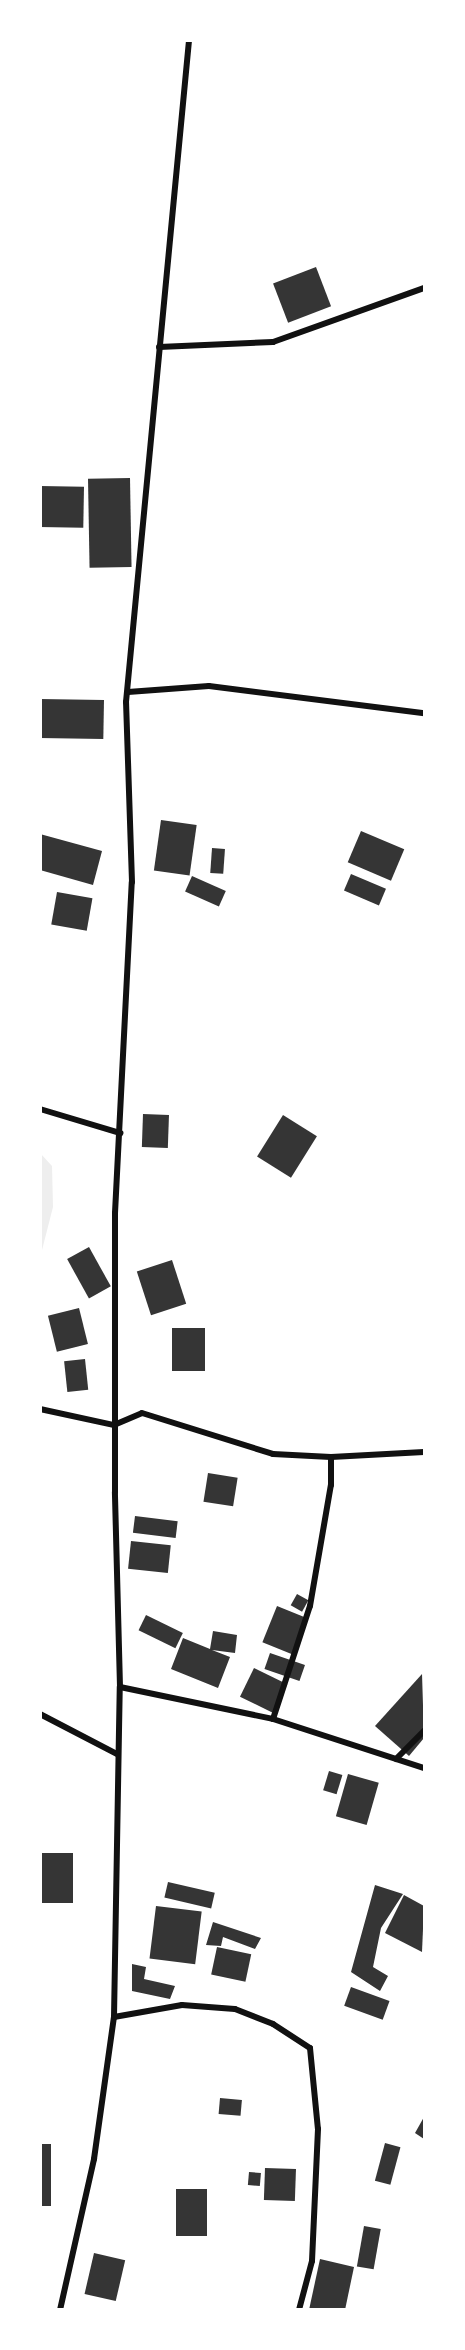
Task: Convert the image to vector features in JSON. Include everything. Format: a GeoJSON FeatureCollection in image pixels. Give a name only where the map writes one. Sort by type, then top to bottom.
{"type":"FeatureCollection","features":[{"type":"Feature","properties":{"kind":"street"},"geometry":{"type":"LineString","coordinates":[[60,2310],[94,2159],[114,2018],[120,1687],[114,1425],[120,1133],[132,882],[128,692],[189,40]]}},
{"type":"Feature","properties":{"kind":"street"},"geometry":{"type":"LineString","coordinates":[[159,347],[273,342],[424,288]]}},
{"type":"Feature","properties":{"kind":"street"},"geometry":{"type":"LineString","coordinates":[[128,692],[209,686],[424,713]]}},
{"type":"Feature","properties":{"kind":"street"},"geometry":{"type":"LineString","coordinates":[[40,1109],[120,1133]]}},
{"type":"Feature","properties":{"kind":"street"},"geometry":{"type":"LineString","coordinates":[[40,1409],[114,1425],[142,1413],[273,1454],[331,1457],[424,1452]]}},
{"type":"Feature","properties":{"kind":"street"},"geometry":{"type":"LineString","coordinates":[[273,1719],[310,1606],[332,1485],[331,1457]]}},
{"type":"Feature","properties":{"kind":"street"},"geometry":{"type":"LineString","coordinates":[[120,1687],[273,1719],[424,1768]]}},
{"type":"Feature","properties":{"kind":"street"},"geometry":{"type":"LineString","coordinates":[[40,1714],[117,1754]]}},
{"type":"Feature","properties":{"kind":"street"},"geometry":{"type":"LineString","coordinates":[[396,1759],[424,1731]]}},
{"type":"Feature","properties":{"kind":"street"},"geometry":{"type":"LineString","coordinates":[[114,2018],[182,2005],[235,2009],[273,2024],[310,2048],[317,2141],[312,2261],[299,2310]]}},
{"type":"Feature","properties":{"kind":"shaded area"},"geometry":{"type":"Polygon","coordinates":[[[41,1154],[52,1166],[53,1207],[41,1254],[41,1154]]]}},
{"type":"Feature","properties":{"kind":"building"},"geometry":{"type":"Polygon","coordinates":[[[316,267],[331,306],[288,323],[273,283],[316,267]]]}},
{"type":"Feature","properties":{"kind":"building"},"geometry":{"type":"Polygon","coordinates":[[[130,478],[132,567],[90,568],[88,479],[130,478]]]}},
{"type":"Feature","properties":{"kind":"building"},"geometry":{"type":"Polygon","coordinates":[[[40,486],[84,487],[83,528],[40,527],[40,486]]]}},
{"type":"Feature","properties":{"kind":"building"},"geometry":{"type":"Polygon","coordinates":[[[40,699],[104,700],[103,739],[40,738],[40,699]]]}},
{"type":"Feature","properties":{"kind":"building"},"geometry":{"type":"Polygon","coordinates":[[[161,820],[197,825],[190,876],[154,871],[161,820]]]}},
{"type":"Feature","properties":{"kind":"building"},"geometry":{"type":"Polygon","coordinates":[[[361,831],[404,849],[391,881],[348,862],[361,831]]]}},
{"type":"Feature","properties":{"kind":"building"},"geometry":{"type":"Polygon","coordinates":[[[40,834],[102,851],[93,885],[40,870],[40,834]]]}},
{"type":"Feature","properties":{"kind":"building"},"geometry":{"type":"Polygon","coordinates":[[[212,848],[225,849],[223,874],[210,873],[212,848]]]}},
{"type":"Feature","properties":{"kind":"building"},"geometry":{"type":"Polygon","coordinates":[[[351,874],[386,889],[379,905],[344,891],[351,874]]]}},
{"type":"Feature","properties":{"kind":"building"},"geometry":{"type":"Polygon","coordinates":[[[192,876],[226,891],[219,907],[185,892],[192,876]]]}},
{"type":"Feature","properties":{"kind":"building"},"geometry":{"type":"Polygon","coordinates":[[[57,892],[92,898],[87,931],[51,924],[57,892]]]}},
{"type":"Feature","properties":{"kind":"building"},"geometry":{"type":"Polygon","coordinates":[[[143,1114],[169,1115],[168,1148],[142,1147],[143,1114]]]}},
{"type":"Feature","properties":{"kind":"building"},"geometry":{"type":"Polygon","coordinates":[[[283,1115],[317,1136],[291,1178],[257,1157],[283,1115]]]}},
{"type":"Feature","properties":{"kind":"building"},"geometry":{"type":"Polygon","coordinates":[[[89,1247],[111,1286],[89,1298],[67,1259],[89,1247]]]}},
{"type":"Feature","properties":{"kind":"building"},"geometry":{"type":"Polygon","coordinates":[[[172,1260],[186,1304],[151,1315],[137,1271],[172,1260]]]}},
{"type":"Feature","properties":{"kind":"building"},"geometry":{"type":"Polygon","coordinates":[[[79,1308],[88,1344],[57,1352],[48,1316],[79,1308]]]}},
{"type":"Feature","properties":{"kind":"building"},"geometry":{"type":"Polygon","coordinates":[[[172,1328],[205,1328],[205,1371],[172,1371],[172,1328]]]}},
{"type":"Feature","properties":{"kind":"building"},"geometry":{"type":"Polygon","coordinates":[[[85,1359],[88,1390],[67,1392],[64,1361],[85,1359]]]}},
{"type":"Feature","properties":{"kind":"building"},"geometry":{"type":"Polygon","coordinates":[[[208,1473],[238,1478],[233,1506],[203,1502],[208,1473]]]}},
{"type":"Feature","properties":{"kind":"building"},"geometry":{"type":"Polygon","coordinates":[[[135,1516],[178,1521],[176,1538],[133,1533],[135,1516]]]}},
{"type":"Feature","properties":{"kind":"building"},"geometry":{"type":"Polygon","coordinates":[[[131,1541],[171,1545],[168,1573],[128,1569],[131,1541]]]}},
{"type":"Feature","properties":{"kind":"building"},"geometry":{"type":"Polygon","coordinates":[[[297,1594],[308,1600],[302,1612],[291,1605],[297,1594]]]}},
{"type":"Feature","properties":{"kind":"building"},"geometry":{"type":"Polygon","coordinates":[[[277,1606],[307,1618],[292,1654],[262,1642],[277,1606]]]}},
{"type":"Feature","properties":{"kind":"building"},"geometry":{"type":"Polygon","coordinates":[[[146,1615],[183,1633],[175,1648],[139,1630],[146,1615]]]}},
{"type":"Feature","properties":{"kind":"building"},"geometry":{"type":"Polygon","coordinates":[[[213,1631],[237,1635],[235,1653],[212,1650],[230,1657],[218,1688],[171,1669],[183,1638],[210,1649],[213,1631]]]}},
{"type":"Feature","properties":{"kind":"building"},"geometry":{"type":"Polygon","coordinates":[[[270,1653],[305,1665],[299,1681],[264,1669],[270,1653]]]}},
{"type":"Feature","properties":{"kind":"building"},"geometry":{"type":"Polygon","coordinates":[[[254,1668],[287,1684],[273,1713],[240,1697],[254,1668]]]}},
{"type":"Feature","properties":{"kind":"building"},"geometry":{"type":"Polygon","coordinates":[[[422,1674],[424,1738],[409,1756],[375,1726],[422,1674]]]}},
{"type":"Feature","properties":{"kind":"building"},"geometry":{"type":"Polygon","coordinates":[[[329,1771],[342,1775],[337,1794],[323,1790],[329,1771]]]}},
{"type":"Feature","properties":{"kind":"building"},"geometry":{"type":"Polygon","coordinates":[[[348,1774],[379,1783],[367,1825],[336,1816],[348,1774]]]}},
{"type":"Feature","properties":{"kind":"building"},"geometry":{"type":"Polygon","coordinates":[[[40,1853],[73,1853],[73,1903],[40,1903],[40,1853]]]}},
{"type":"Feature","properties":{"kind":"building"},"geometry":{"type":"Polygon","coordinates":[[[168,1882],[215,1893],[211,1908],[164,1898],[168,1882]]]}},
{"type":"Feature","properties":{"kind":"building"},"geometry":{"type":"Polygon","coordinates":[[[375,1885],[403,1894],[381,1928],[373,1967],[388,1976],[380,1991],[351,1972],[375,1885]]]}},
{"type":"Feature","properties":{"kind":"building"},"geometry":{"type":"Polygon","coordinates":[[[404,1895],[424,1906],[422,1952],[385,1933],[404,1895]]]}},
{"type":"Feature","properties":{"kind":"building"},"geometry":{"type":"Polygon","coordinates":[[[156,1906],[202,1912],[195,1964],[150,1959],[156,1906]]]}},
{"type":"Feature","properties":{"kind":"building"},"geometry":{"type":"Polygon","coordinates":[[[213,1922],[261,1938],[255,1949],[223,1937],[221,1946],[206,1945],[213,1922]]]}},
{"type":"Feature","properties":{"kind":"building"},"geometry":{"type":"Polygon","coordinates":[[[217,1947],[251,1954],[245,1982],[211,1974],[217,1947]]]}},
{"type":"Feature","properties":{"kind":"building"},"geometry":{"type":"Polygon","coordinates":[[[132,1964],[146,1967],[144,1979],[175,1986],[170,1999],[132,1991],[132,1964]]]}},
{"type":"Feature","properties":{"kind":"building"},"geometry":{"type":"Polygon","coordinates":[[[351,1987],[390,2001],[383,2020],[344,2006],[351,1987]]]}},
{"type":"Feature","properties":{"kind":"building"},"geometry":{"type":"Polygon","coordinates":[[[220,2098],[242,2100],[241,2116],[219,2114],[220,2098]]]}},
{"type":"Feature","properties":{"kind":"building"},"geometry":{"type":"Polygon","coordinates":[[[424,2117],[424,2139],[415,2133],[424,2117]]]}},
{"type":"Feature","properties":{"kind":"building"},"geometry":{"type":"Polygon","coordinates":[[[385,2143],[400,2147],[390,2185],[375,2181],[385,2143]]]}},
{"type":"Feature","properties":{"kind":"building"},"geometry":{"type":"Polygon","coordinates":[[[40,2144],[51,2144],[51,2206],[40,2206],[40,2144]]]}},
{"type":"Feature","properties":{"kind":"building"},"geometry":{"type":"Polygon","coordinates":[[[265,2168],[296,2169],[295,2201],[264,2200],[265,2168]]]}},
{"type":"Feature","properties":{"kind":"building"},"geometry":{"type":"Polygon","coordinates":[[[249,2172],[261,2173],[260,2186],[248,2185],[249,2172]]]}},
{"type":"Feature","properties":{"kind":"building"},"geometry":{"type":"Polygon","coordinates":[[[176,2189],[207,2189],[207,2236],[176,2236],[176,2189]]]}},
{"type":"Feature","properties":{"kind":"building"},"geometry":{"type":"Polygon","coordinates":[[[364,2226],[381,2229],[374,2269],[357,2266],[364,2226]]]}},
{"type":"Feature","properties":{"kind":"building"},"geometry":{"type":"Polygon","coordinates":[[[94,2253],[125,2260],[116,2301],[85,2294],[94,2253]]]}},
{"type":"Feature","properties":{"kind":"building"},"geometry":{"type":"Polygon","coordinates":[[[320,2259],[354,2267],[345,2310],[309,2310],[320,2259]]]}}]}
